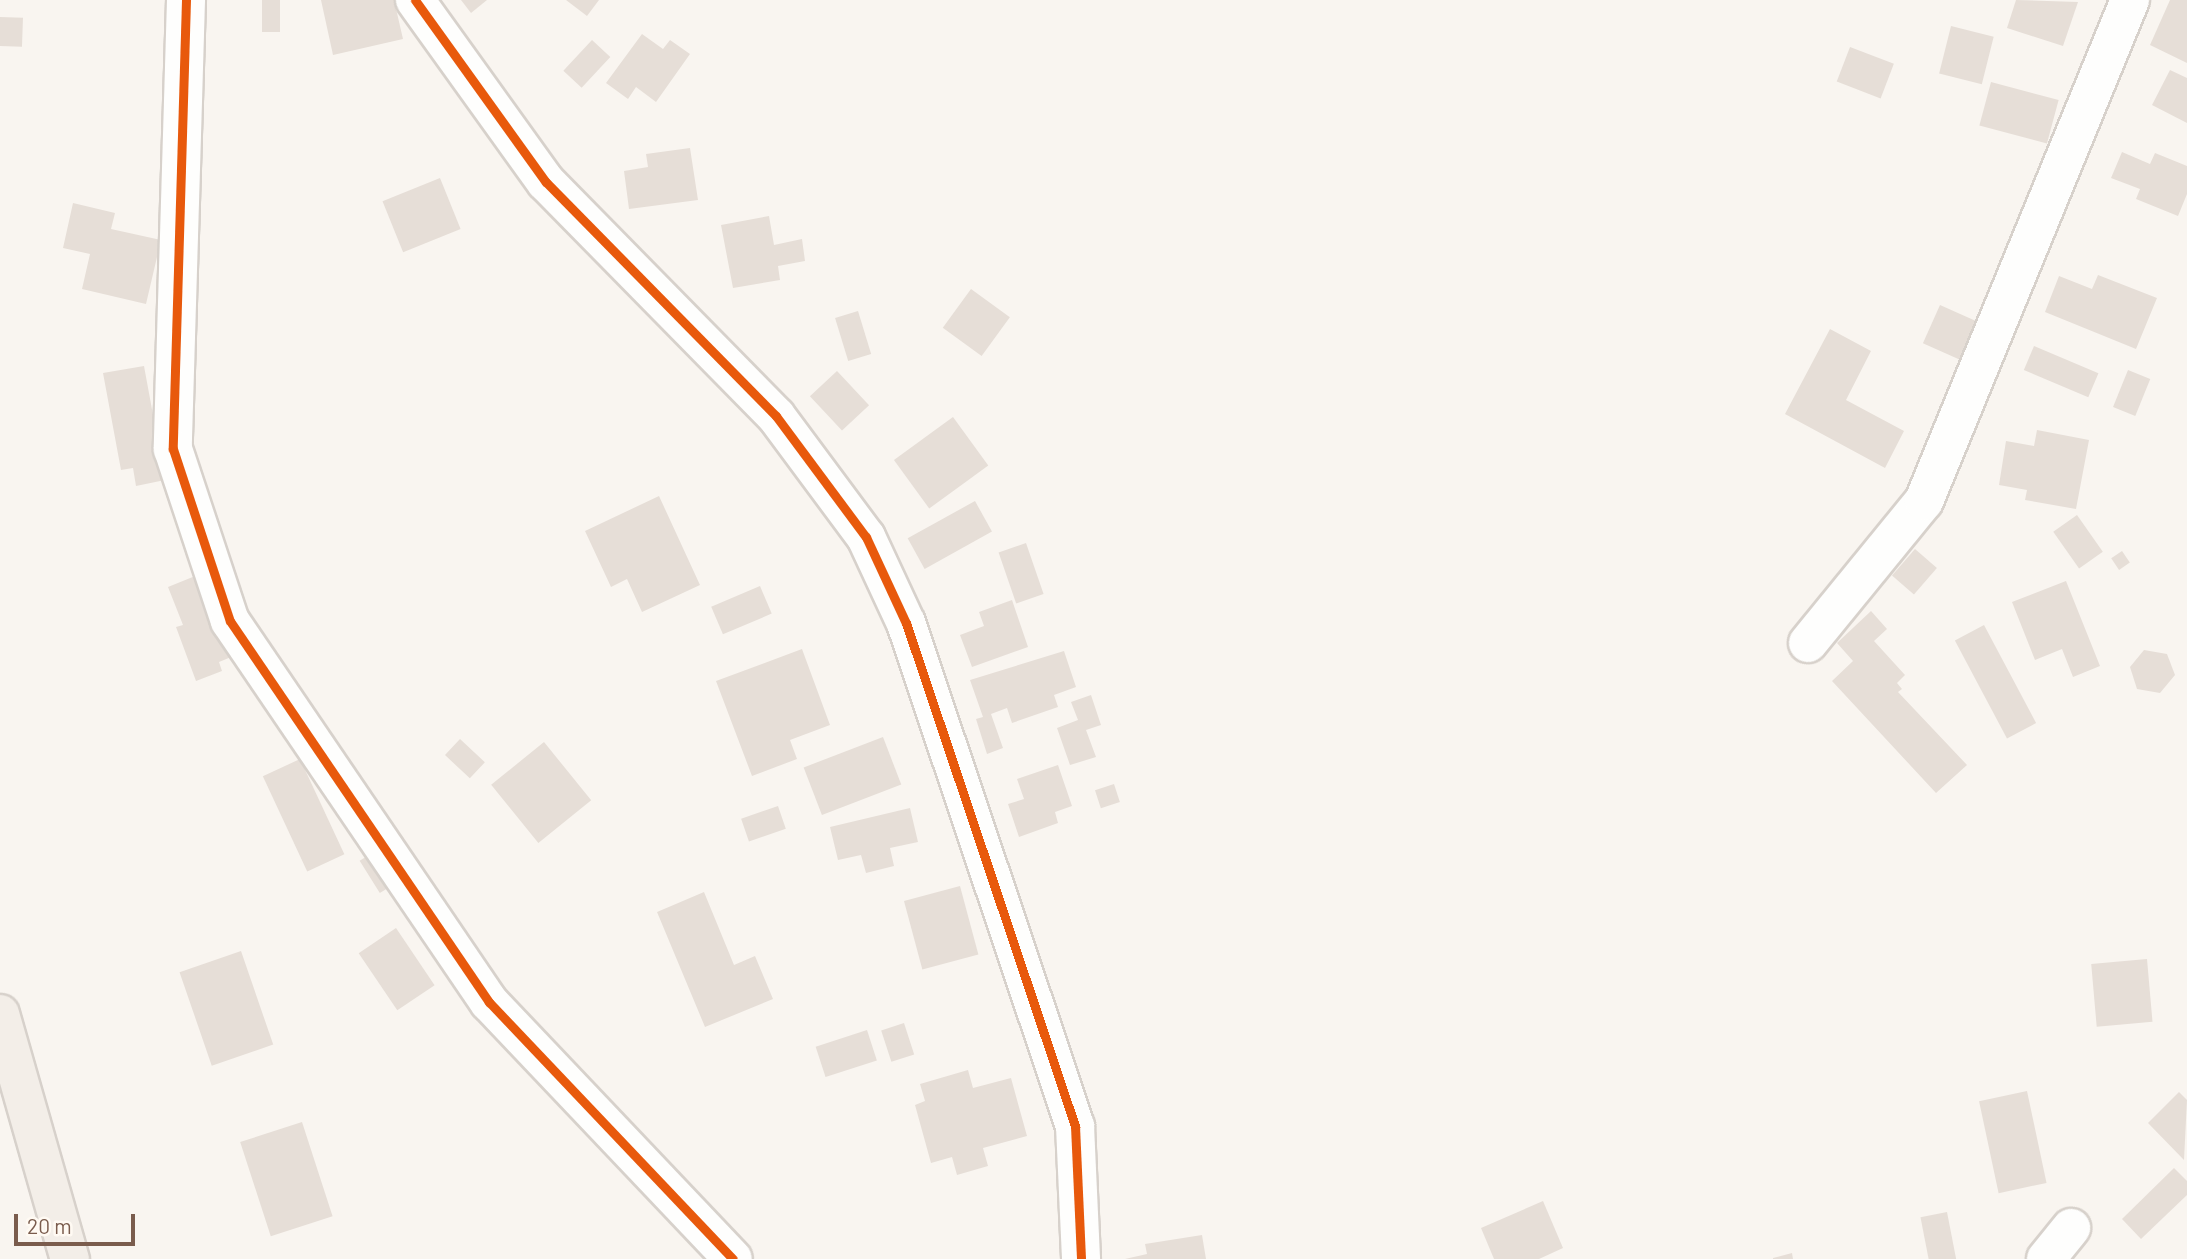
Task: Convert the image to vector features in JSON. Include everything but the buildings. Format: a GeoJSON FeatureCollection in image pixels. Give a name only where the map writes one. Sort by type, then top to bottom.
{"type":"FeatureCollection","features":[{"type":"Feature","properties":{"kind":"main road"},"geometry":{"type":"LineString","coordinates":[[0,1014],[70,1259]]}},
{"type":"Feature","properties":{"kind":"street"},"geometry":{"type":"LineString","coordinates":[[186,0],[173,449],[230,621],[489,1002],[733,1259]]}},
{"type":"Feature","properties":{"kind":"street"},"geometry":{"type":"LineString","coordinates":[[415,0],[546,183],[776,416],[866,537],[906,623],[1076,1126],[1081,1259]]}},
{"type":"Feature","properties":{"kind":"street"},"geometry":{"type":"LineString","coordinates":[[1808,643],[1924,501],[2130,0]]}},
{"type":"Feature","properties":{"kind":"street"},"geometry":{"type":"LineString","coordinates":[[2046,1259],[2071,1228]]}},
{"type":"Feature","properties":{"kind":"cycle path"},"geometry":{"type":"LineString","coordinates":[[186,0],[173,449],[230,621],[489,1002],[733,1259]]}},
{"type":"Feature","properties":{"kind":"cycle path"},"geometry":{"type":"LineString","coordinates":[[415,0],[546,182],[776,416],[866,537],[906,623],[1075,1126],[1081,1259]]}}]}
